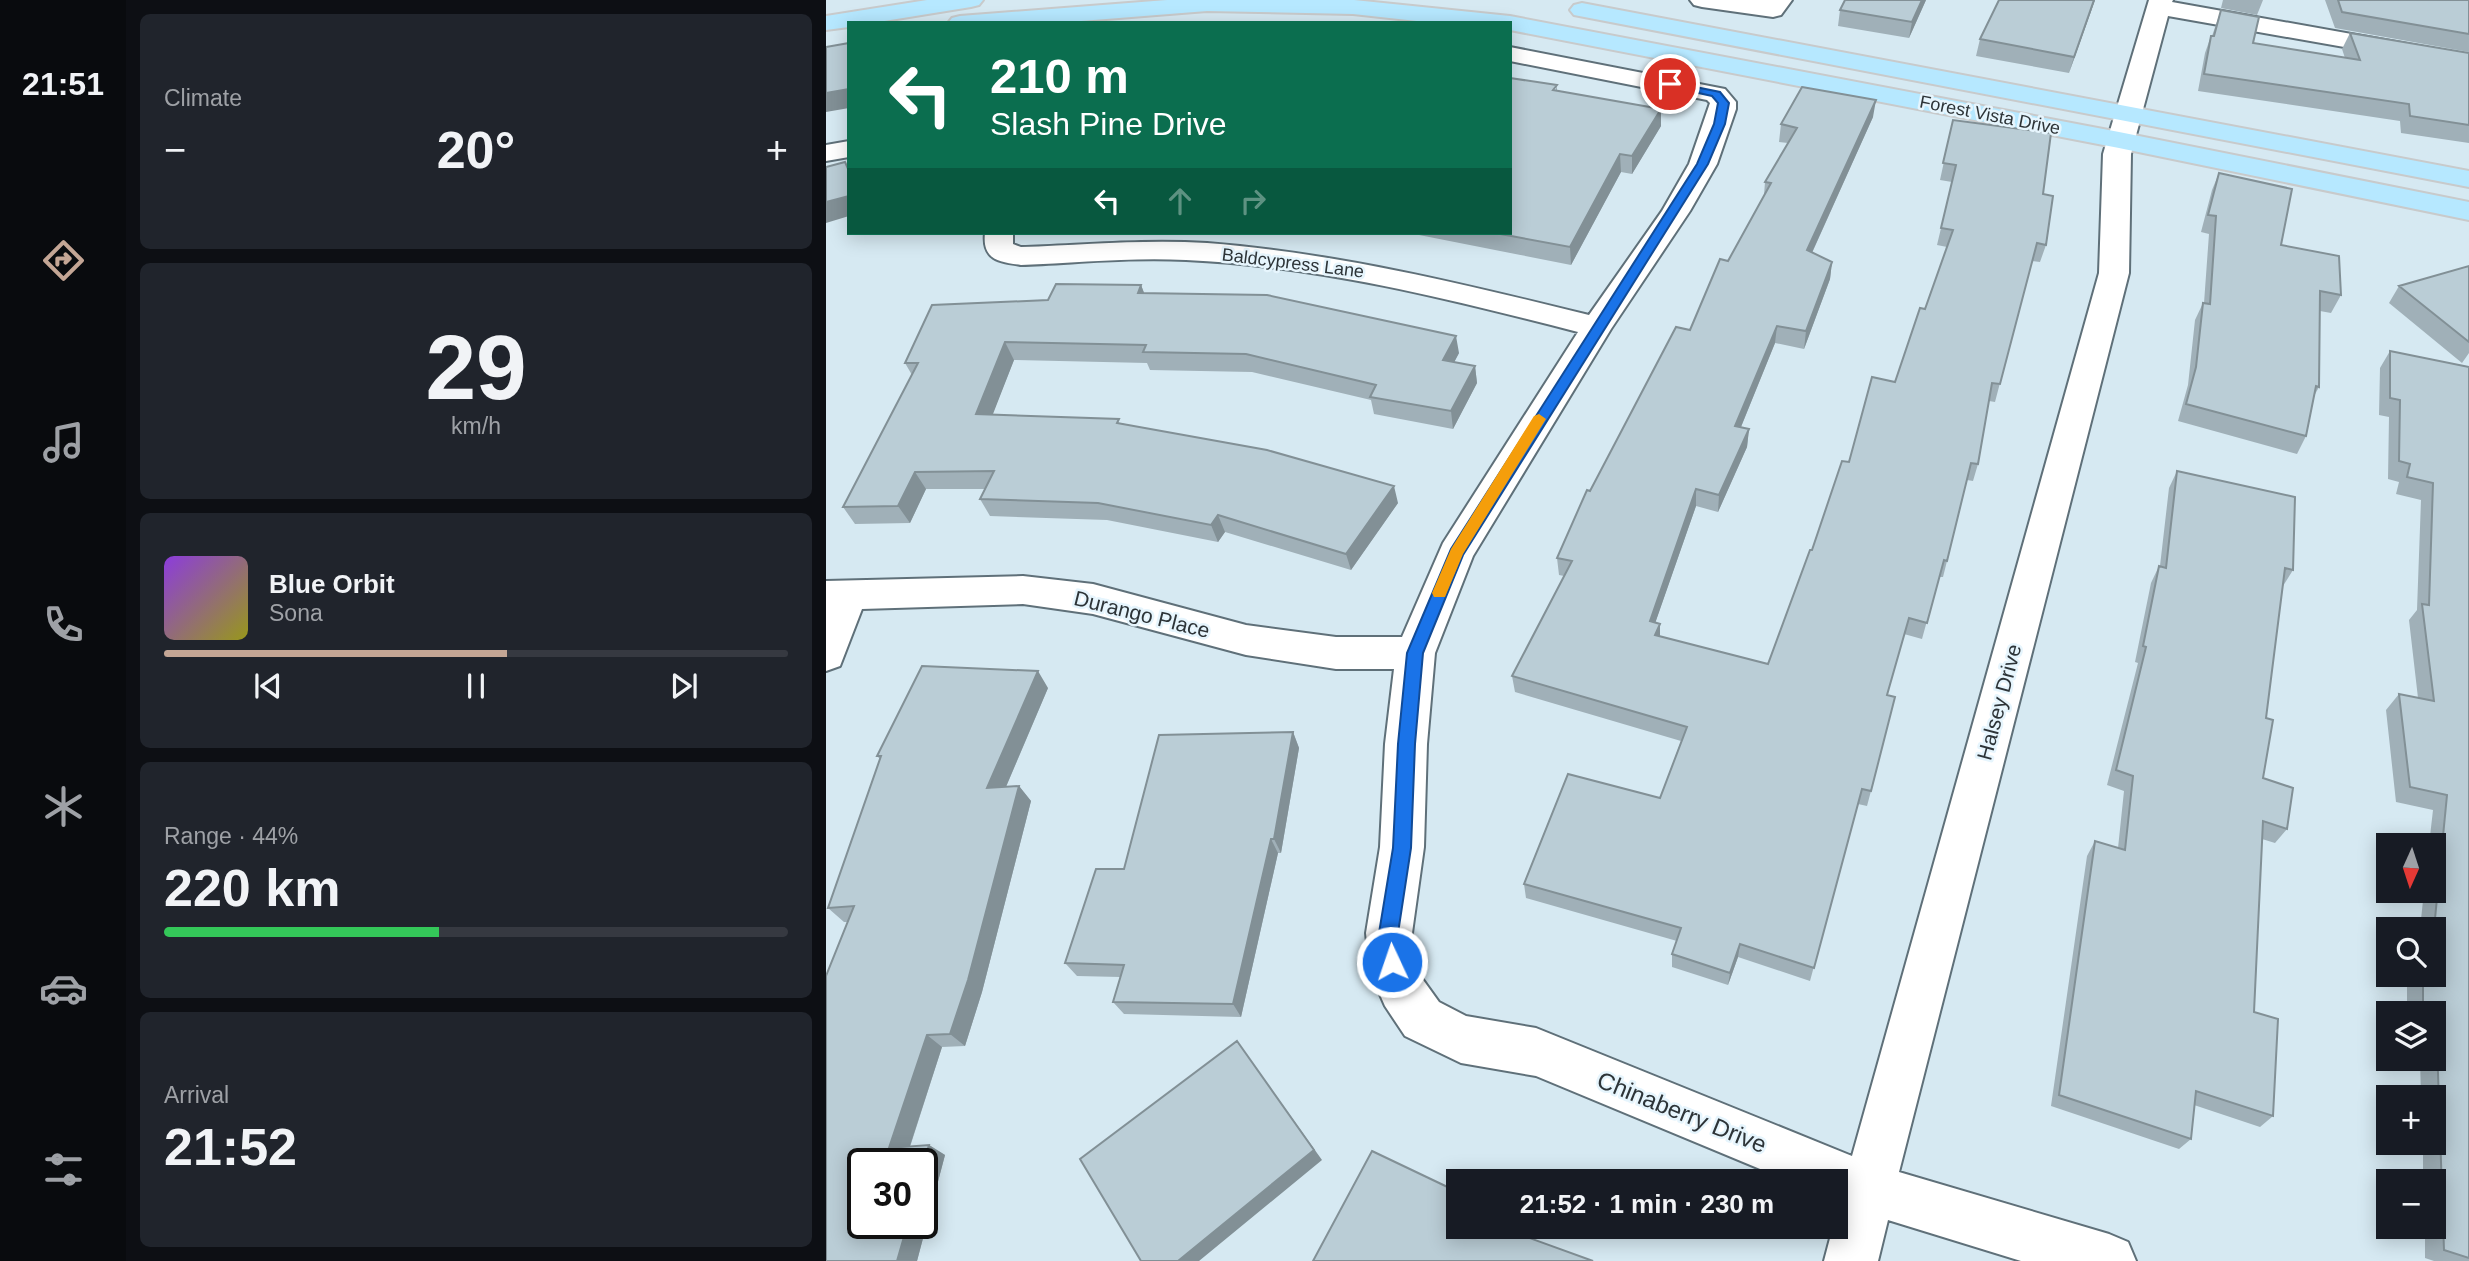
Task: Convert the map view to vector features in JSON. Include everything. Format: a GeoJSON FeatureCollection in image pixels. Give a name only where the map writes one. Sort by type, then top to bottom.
{"type":"FeatureCollection","features":[{"type":"Feature","properties":{"kind":"main road"},"geometry":{"type":"LineString","coordinates":[[826,23],[971,0]]}},
{"type":"Feature","properties":{"kind":"main road","name":"Forest Vista Drive"},"geometry":{"type":"LineString","coordinates":[[986,21],[1207,4],[1353,7],[1489,21]]}},
{"type":"Feature","properties":{"kind":"main road","name":"Forest Vista Drive"},"geometry":{"type":"LineString","coordinates":[[1558,6],[1698,30],[2469,179]]}},
{"type":"Feature","properties":{"kind":"main road","name":"Forest Vista Drive"},"geometry":{"type":"LineString","coordinates":[[1512,24],[2119,140],[2469,211]]}},
{"type":"Feature","properties":{"kind":"main road"},"geometry":{"type":"LineString","coordinates":[[826,43],[847,39]]}},
{"type":"Feature","properties":{"kind":"street"},"geometry":{"type":"LineString","coordinates":[[1702,0],[1773,10],[1780,0]]}},
{"type":"Feature","properties":{"kind":"street"},"geometry":{"type":"LineString","coordinates":[[2160,4],[2469,62]]}},
{"type":"Feature","properties":{"kind":"street","name":"Halsey Drive"},"geometry":{"type":"LineString","coordinates":[[1851,1261],[2114,273],[2119,140],[2160,4]]}},
{"type":"Feature","properties":{"kind":"street","name":"Chinaberry Drive"},"geometry":{"type":"LineString","coordinates":[[1512,54],[1716,94],[1723,103],[1723,109],[1720,124],[1696,176],[1597,327],[1456,553],[1415,653],[1406,744],[1402,848],[1389,933],[1392,962],[1402,990],[1422,1018],[1461,1039],[1536,1052],[1870,1189],[2109,1261]]}},
{"type":"Feature","properties":{"kind":"street"},"geometry":{"type":"LineString","coordinates":[[826,153],[847,149]]}},
{"type":"Feature","properties":{"kind":"street","name":"Baldcypress Lane"},"geometry":{"type":"LineString","coordinates":[[999,235],[998,246],[1007,254],[1037,256],[1142,250],[1264,257],[1381,274],[1597,327]]}},
{"type":"Feature","properties":{"kind":"street","name":"Durango Place"},"geometry":{"type":"LineString","coordinates":[[838,596],[1023,590],[1093,599],[1246,640],[1336,653],[1415,653]]}},
{"type":"Feature","properties":{"kind":"street"},"geometry":{"type":"LineString","coordinates":[[826,655],[838,596]]}},
{"type":"Feature","properties":{"kind":"building"},"geometry":{"type":"Polygon","coordinates":[[[1845,0],[1922,0],[1912,22],[1840,10],[1845,0]]]}},
{"type":"Feature","properties":{"kind":"building"},"geometry":{"type":"Polygon","coordinates":[[[1999,0],[2094,0],[2074,57],[1980,39],[1999,0]]]}},
{"type":"Feature","properties":{"kind":"building"},"geometry":{"type":"Polygon","coordinates":[[[2338,0],[2469,0],[2469,34],[2342,12],[2338,0]]]}},
{"type":"Feature","properties":{"kind":"building"},"geometry":{"type":"Polygon","coordinates":[[[2221,10],[2259,17],[2253,43],[2360,60],[2350,33],[2469,53],[2469,125],[2410,116],[2409,104],[2204,74],[2211,36],[2214,36],[2221,10]]]}},
{"type":"Feature","properties":{"kind":"building"},"geometry":{"type":"Polygon","coordinates":[[[847,43],[847,89],[826,93],[826,47],[847,43]]]}},
{"type":"Feature","properties":{"kind":"building"},"geometry":{"type":"Polygon","coordinates":[[[1512,78],[1557,85],[1553,90],[1661,109],[1632,156],[1620,154],[1570,247],[1506,235],[1512,235],[1512,78]]]}},
{"type":"Feature","properties":{"kind":"building"},"geometry":{"type":"Polygon","coordinates":[[[1802,87],[1876,100],[1807,250],[1832,262],[1806,331],[1777,326],[1735,426],[1749,429],[1719,495],[1696,489],[1650,621],[1660,624],[1655,635],[1768,664],[1812,550],[1842,461],[1849,462],[1872,377],[1895,382],[1920,308],[1925,309],[1953,230],[1941,228],[1956,165],[1943,163],[1953,120],[2051,133],[2043,194],[2053,196],[2046,245],[2037,243],[2000,384],[1992,383],[1978,464],[1971,463],[1947,561],[1944,560],[1927,623],[1909,618],[1887,695],[1895,697],[1871,791],[1862,789],[1814,968],[1740,944],[1730,973],[1672,954],[1681,928],[1524,884],[1568,774],[1660,798],[1687,727],[1512,676],[1572,561],[1557,558],[1587,490],[1590,491],[1676,327],[1690,330],[1720,259],[1728,261],[1771,183],[1765,182],[1797,128],[1781,124],[1802,87]]]}},
{"type":"Feature","properties":{"kind":"building"},"geometry":{"type":"Polygon","coordinates":[[[845,162],[847,197],[826,202],[826,167],[845,162]]]}},
{"type":"Feature","properties":{"kind":"building"},"geometry":{"type":"Polygon","coordinates":[[[2219,173],[2292,189],[2281,245],[2339,256],[2341,295],[2320,291],[2319,387],[2316,386],[2306,436],[2186,404],[2196,367],[2203,303],[2210,304],[2216,216],[2208,215],[2219,173]]]}},
{"type":"Feature","properties":{"kind":"building"},"geometry":{"type":"Polygon","coordinates":[[[2469,266],[2469,342],[2399,286],[2469,266]]]}},
{"type":"Feature","properties":{"kind":"building"},"geometry":{"type":"Polygon","coordinates":[[[1056,284],[1141,285],[1138,293],[1267,295],[1456,336],[1443,360],[1475,366],[1451,411],[1370,397],[1376,385],[1246,354],[1143,352],[1146,345],[1005,342],[976,414],[1119,419],[1117,423],[1267,450],[1394,486],[1346,554],[1218,515],[1211,525],[1098,503],[980,499],[994,471],[915,472],[898,506],[843,507],[918,363],[905,363],[932,305],[1048,300],[1056,284]]]}},
{"type":"Feature","properties":{"kind":"building"},"geometry":{"type":"Polygon","coordinates":[[[2390,351],[2469,367],[2469,1258],[2444,1250],[2446,1169],[2441,1169],[2441,1155],[2446,1155],[2446,1085],[2438,1085],[2438,1071],[2446,1071],[2446,1001],[2423,1001],[2423,987],[2446,987],[2446,917],[2435,917],[2437,903],[2446,903],[2446,833],[2443,833],[2447,795],[2410,787],[2399,694],[2434,701],[2422,604],[2429,605],[2433,483],[2407,477],[2410,464],[2399,461],[2400,400],[2390,398],[2390,351]]]}},
{"type":"Feature","properties":{"kind":"building"},"geometry":{"type":"Polygon","coordinates":[[[2177,471],[2295,497],[2293,570],[2285,568],[2266,718],[2273,720],[2263,778],[2293,788],[2287,829],[2263,821],[2254,1012],[2278,1019],[2273,1116],[2196,1091],[2191,1139],[2059,1095],[2095,841],[2125,850],[2133,776],[2116,770],[2146,647],[2143,646],[2159,566],[2166,568],[2177,471]]]}},
{"type":"Feature","properties":{"kind":"building"},"geometry":{"type":"Polygon","coordinates":[[[922,666],[1038,671],[987,788],[1019,786],[968,980],[950,1034],[927,1035],[889,1148],[847,1148],[847,1239],[903,1239],[897,1261],[826,1261],[826,976],[854,906],[828,908],[881,756],[877,756],[922,666]]]}},
{"type":"Feature","properties":{"kind":"building"},"geometry":{"type":"Polygon","coordinates":[[[1293,732],[1274,839],[1271,839],[1233,1004],[1113,1002],[1124,965],[1065,963],[1096,869],[1124,869],[1159,735],[1293,732]]]}},
{"type":"Feature","properties":{"kind":"building"},"geometry":{"type":"Polygon","coordinates":[[[1237,1041],[1314,1150],[1178,1261],[1141,1261],[1080,1159],[1237,1041]]]}},
{"type":"Feature","properties":{"kind":"building"},"geometry":{"type":"Polygon","coordinates":[[[929,1145],[928,1148],[889,1148],[929,1145]]]}},
{"type":"Feature","properties":{"kind":"building"},"geometry":{"type":"Polygon","coordinates":[[[1372,1151],[1446,1186],[1446,1239],[1532,1239],[1593,1261],[1313,1261],[1372,1151]]]}},
{"type":"Feature","properties":{"kind":"slow traffic"},"geometry":{"type":"LineString","coordinates":[[1440,593],[1456,553],[1539,419]]}},
{"type":"Feature","properties":{"kind":"route"},"geometry":{"type":"LineString","coordinates":[[1392,962],[1389,933],[1402,848],[1406,744],[1415,653],[1456,553],[1597,327],[1676,211],[1703,164],[1720,124],[1723,103],[1716,94],[1670,84]]}}]}
